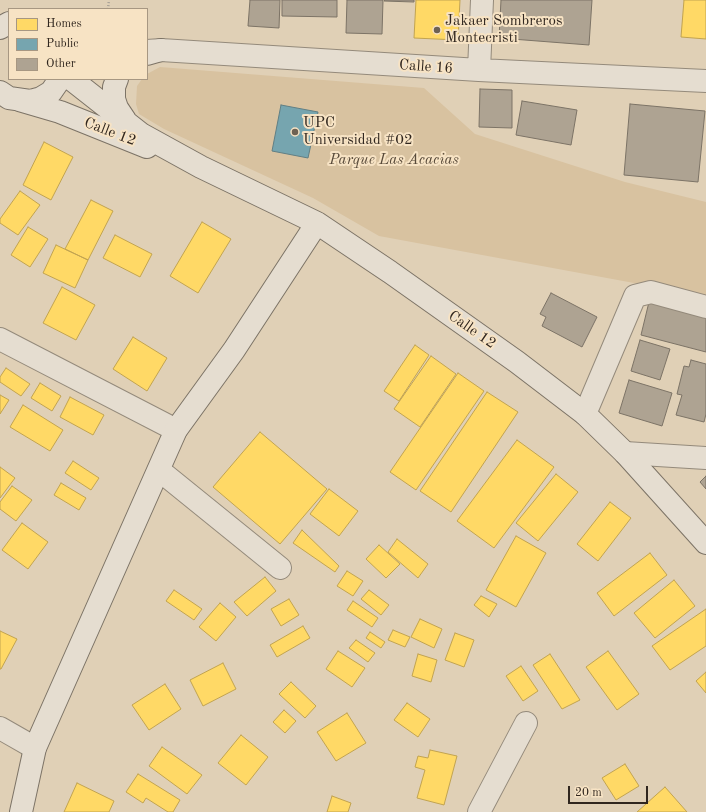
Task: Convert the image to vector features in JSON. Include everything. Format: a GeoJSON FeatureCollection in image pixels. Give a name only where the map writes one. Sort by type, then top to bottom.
{"type":"FeatureCollection","features":[{"type":"Feature","properties":{"kind":"street"},"geometry":{"type":"LineString","coordinates":[[479,70],[482,0]]}},
{"type":"Feature","properties":{"kind":"street","name":"Calle 16"},"geometry":{"type":"LineString","coordinates":[[152,52],[706,81]]}},
{"type":"Feature","properties":{"kind":"street"},"geometry":{"type":"LineString","coordinates":[[5,95],[30,101],[41,98],[51,92],[59,80]]}},
{"type":"Feature","properties":{"kind":"street","name":"Calle 12"},"geometry":{"type":"LineString","coordinates":[[72,80],[142,134],[201,167],[317,223],[390,272],[518,362],[585,414],[625,453],[706,543]]}},
{"type":"Feature","properties":{"kind":"street"},"geometry":{"type":"LineString","coordinates":[[117,80],[114,87],[114,99],[117,108],[125,121]]}},
{"type":"Feature","properties":{"kind":"street","name":"Calle 12"},"geometry":{"type":"LineString","coordinates":[[5,95],[60,112],[201,167]]}},
{"type":"Feature","properties":{"kind":"street"},"geometry":{"type":"LineString","coordinates":[[21,812],[35,748],[176,430],[234,350],[317,223]]}},
{"type":"Feature","properties":{"kind":"street"},"geometry":{"type":"LineString","coordinates":[[585,414],[635,296],[651,292],[706,307]]}},
{"type":"Feature","properties":{"kind":"street"},"geometry":{"type":"LineString","coordinates":[[0,340],[176,430]]}},
{"type":"Feature","properties":{"kind":"street"},"geometry":{"type":"LineString","coordinates":[[625,453],[706,458]]}},
{"type":"Feature","properties":{"kind":"street"},"geometry":{"type":"LineString","coordinates":[[159,470],[280,568]]}},
{"type":"Feature","properties":{"kind":"street"},"geometry":{"type":"LineString","coordinates":[[479,812],[526,722]]}},
{"type":"Feature","properties":{"kind":"street"},"geometry":{"type":"LineString","coordinates":[[0,728],[35,748]]}},
{"type":"Feature","properties":{"kind":"green space","name":"Parque Las Acacias"},"geometry":{"type":"Polygon","coordinates":[[[160,67],[424,88],[475,134],[625,182],[706,202],[706,298],[634,283],[379,236],[313,198],[164,129],[139,114],[136,104],[137,86],[141,80],[148,80],[148,73],[160,67]]]}},
{"type":"Feature","properties":{"kind":"building: Homes"},"geometry":{"type":"Polygon","coordinates":[[[416,0],[460,0],[458,40],[414,38],[416,0]]]}},
{"type":"Feature","properties":{"kind":"building: Homes"},"geometry":{"type":"Polygon","coordinates":[[[684,0],[706,0],[706,39],[681,37],[684,0]]]}},
{"type":"Feature","properties":{"kind":"building: Homes"},"geometry":{"type":"Polygon","coordinates":[[[44,142],[73,157],[51,200],[23,185],[44,142]]]}},
{"type":"Feature","properties":{"kind":"building: Homes"},"geometry":{"type":"Polygon","coordinates":[[[20,191],[40,205],[18,235],[0,223],[0,219],[20,191]]]}},
{"type":"Feature","properties":{"kind":"building: Homes"},"geometry":{"type":"Polygon","coordinates":[[[91,200],[113,211],[88,260],[65,249],[91,200]]]}},
{"type":"Feature","properties":{"kind":"building: Homes"},"geometry":{"type":"Polygon","coordinates":[[[202,222],[231,239],[198,293],[170,276],[202,222]]]}},
{"type":"Feature","properties":{"kind":"building: Homes"},"geometry":{"type":"Polygon","coordinates":[[[28,227],[48,239],[30,267],[11,255],[28,227]]]}},
{"type":"Feature","properties":{"kind":"building: Homes"},"geometry":{"type":"Polygon","coordinates":[[[115,235],[152,254],[140,277],[103,258],[115,235]]]}},
{"type":"Feature","properties":{"kind":"building: Homes"},"geometry":{"type":"Polygon","coordinates":[[[56,245],[88,260],[75,288],[43,273],[56,245]]]}},
{"type":"Feature","properties":{"kind":"building: Homes"},"geometry":{"type":"Polygon","coordinates":[[[62,287],[95,305],[76,340],[43,323],[62,287]]]}},
{"type":"Feature","properties":{"kind":"building: Homes"},"geometry":{"type":"Polygon","coordinates":[[[133,337],[167,358],[147,391],[113,369],[133,337]]]}},
{"type":"Feature","properties":{"kind":"building: Homes"},"geometry":{"type":"Polygon","coordinates":[[[415,345],[429,355],[399,401],[384,391],[415,345]]]}},
{"type":"Feature","properties":{"kind":"building: Homes"},"geometry":{"type":"Polygon","coordinates":[[[431,356],[456,374],[420,427],[394,409],[431,356]]]}},
{"type":"Feature","properties":{"kind":"building: Homes"},"geometry":{"type":"Polygon","coordinates":[[[6,368],[30,384],[21,396],[0,382],[0,377],[6,368]]]}},
{"type":"Feature","properties":{"kind":"building: Homes"},"geometry":{"type":"Polygon","coordinates":[[[458,373],[484,391],[416,490],[390,472],[458,373]]]}},
{"type":"Feature","properties":{"kind":"building: Homes"},"geometry":{"type":"Polygon","coordinates":[[[40,383],[61,396],[52,411],[31,398],[40,383]]]}},
{"type":"Feature","properties":{"kind":"building: Homes"},"geometry":{"type":"Polygon","coordinates":[[[487,392],[518,412],[451,512],[420,491],[487,392]]]}},
{"type":"Feature","properties":{"kind":"building: Homes"},"geometry":{"type":"Polygon","coordinates":[[[0,395],[9,400],[0,414],[0,395]]]}},
{"type":"Feature","properties":{"kind":"building: Homes"},"geometry":{"type":"Polygon","coordinates":[[[70,397],[104,415],[93,435],[60,417],[70,397]]]}},
{"type":"Feature","properties":{"kind":"building: Homes"},"geometry":{"type":"Polygon","coordinates":[[[23,405],[63,430],[50,451],[10,427],[23,405]]]}},
{"type":"Feature","properties":{"kind":"building: Homes"},"geometry":{"type":"Polygon","coordinates":[[[260,432],[327,489],[280,544],[213,487],[260,432]]]}},
{"type":"Feature","properties":{"kind":"building: Homes"},"geometry":{"type":"Polygon","coordinates":[[[517,440],[554,467],[494,548],[457,521],[517,440]]]}},
{"type":"Feature","properties":{"kind":"building: Homes"},"geometry":{"type":"Polygon","coordinates":[[[73,461],[99,478],[91,490],[65,473],[73,461]]]}},
{"type":"Feature","properties":{"kind":"building: Homes"},"geometry":{"type":"Polygon","coordinates":[[[0,467],[15,478],[0,498],[0,467]]]}},
{"type":"Feature","properties":{"kind":"building: Homes"},"geometry":{"type":"Polygon","coordinates":[[[556,474],[578,492],[538,541],[516,523],[556,474]]]}},
{"type":"Feature","properties":{"kind":"building: Homes"},"geometry":{"type":"Polygon","coordinates":[[[61,483],[86,498],[79,510],[54,495],[61,483]]]}},
{"type":"Feature","properties":{"kind":"building: Homes"},"geometry":{"type":"Polygon","coordinates":[[[12,486],[32,500],[16,521],[0,509],[0,502],[12,486]]]}},
{"type":"Feature","properties":{"kind":"building: Homes"},"geometry":{"type":"Polygon","coordinates":[[[329,489],[358,511],[339,536],[310,514],[329,489]]]}},
{"type":"Feature","properties":{"kind":"building: Homes"},"geometry":{"type":"Polygon","coordinates":[[[610,502],[631,518],[598,561],[577,544],[610,502]]]}},
{"type":"Feature","properties":{"kind":"building: Homes"},"geometry":{"type":"Polygon","coordinates":[[[22,523],[48,542],[28,569],[2,550],[22,523]]]}},
{"type":"Feature","properties":{"kind":"building: Homes"},"geometry":{"type":"Polygon","coordinates":[[[302,530],[339,566],[335,572],[293,543],[302,530]]]}},
{"type":"Feature","properties":{"kind":"building: Homes"},"geometry":{"type":"Polygon","coordinates":[[[516,536],[546,553],[516,607],[486,590],[516,536]]]}},
{"type":"Feature","properties":{"kind":"building: Homes"},"geometry":{"type":"Polygon","coordinates":[[[397,539],[428,564],[418,578],[388,552],[397,539]]]}},
{"type":"Feature","properties":{"kind":"building: Homes"},"geometry":{"type":"Polygon","coordinates":[[[379,545],[400,564],[386,578],[366,559],[379,545]]]}},
{"type":"Feature","properties":{"kind":"building: Homes"},"geometry":{"type":"Polygon","coordinates":[[[650,553],[667,575],[614,616],[597,593],[650,553]]]}},
{"type":"Feature","properties":{"kind":"building: Homes"},"geometry":{"type":"Polygon","coordinates":[[[347,571],[363,581],[353,596],[337,586],[347,571]]]}},
{"type":"Feature","properties":{"kind":"building: Homes"},"geometry":{"type":"Polygon","coordinates":[[[265,577],[276,591],[247,616],[234,602],[265,577]]]}},
{"type":"Feature","properties":{"kind":"building: Homes"},"geometry":{"type":"Polygon","coordinates":[[[674,580],[695,606],[655,638],[634,613],[674,580]]]}},
{"type":"Feature","properties":{"kind":"building: Homes"},"geometry":{"type":"Polygon","coordinates":[[[174,590],[202,609],[194,620],[166,601],[174,590]]]}},
{"type":"Feature","properties":{"kind":"building: Homes"},"geometry":{"type":"Polygon","coordinates":[[[369,590],[389,605],[381,615],[361,599],[369,590]]]}},
{"type":"Feature","properties":{"kind":"building: Homes"},"geometry":{"type":"Polygon","coordinates":[[[481,596],[497,604],[489,617],[474,605],[481,596]]]}},
{"type":"Feature","properties":{"kind":"building: Homes"},"geometry":{"type":"Polygon","coordinates":[[[289,599],[299,615],[281,626],[271,609],[289,599]]]}},
{"type":"Feature","properties":{"kind":"building: Homes"},"geometry":{"type":"Polygon","coordinates":[[[353,601],[378,618],[372,627],[347,610],[353,601]]]}},
{"type":"Feature","properties":{"kind":"building: Homes"},"geometry":{"type":"Polygon","coordinates":[[[220,603],[236,617],[216,641],[199,627],[220,603]]]}},
{"type":"Feature","properties":{"kind":"building: Homes"},"geometry":{"type":"Polygon","coordinates":[[[706,609],[706,646],[670,670],[652,646],[706,609]]]}},
{"type":"Feature","properties":{"kind":"building: Homes"},"geometry":{"type":"Polygon","coordinates":[[[420,619],[442,629],[434,648],[411,637],[420,619]]]}},
{"type":"Feature","properties":{"kind":"building: Homes"},"geometry":{"type":"Polygon","coordinates":[[[303,626],[310,638],[277,657],[270,645],[303,626]]]}},
{"type":"Feature","properties":{"kind":"building: Homes"},"geometry":{"type":"Polygon","coordinates":[[[393,630],[410,637],[405,647],[388,640],[393,630]]]}},
{"type":"Feature","properties":{"kind":"building: Homes"},"geometry":{"type":"Polygon","coordinates":[[[0,631],[17,639],[1,669],[0,669],[0,631]]]}},
{"type":"Feature","properties":{"kind":"building: Homes"},"geometry":{"type":"Polygon","coordinates":[[[370,632],[385,642],[381,648],[366,638],[370,632]]]}},
{"type":"Feature","properties":{"kind":"building: Homes"},"geometry":{"type":"Polygon","coordinates":[[[455,633],[474,640],[464,667],[445,660],[455,633]]]}},
{"type":"Feature","properties":{"kind":"building: Homes"},"geometry":{"type":"Polygon","coordinates":[[[356,640],[375,653],[368,662],[349,648],[356,640]]]}},
{"type":"Feature","properties":{"kind":"building: Homes"},"geometry":{"type":"Polygon","coordinates":[[[338,651],[365,668],[352,687],[326,669],[338,651]]]}},
{"type":"Feature","properties":{"kind":"building: Homes"},"geometry":{"type":"Polygon","coordinates":[[[608,651],[639,694],[617,710],[586,667],[608,651]]]}},
{"type":"Feature","properties":{"kind":"building: Homes"},"geometry":{"type":"Polygon","coordinates":[[[418,654],[437,660],[431,682],[412,676],[418,654]]]}},
{"type":"Feature","properties":{"kind":"building: Homes"},"geometry":{"type":"Polygon","coordinates":[[[550,654],[580,700],[562,709],[533,665],[550,654]]]}},
{"type":"Feature","properties":{"kind":"building: Homes"},"geometry":{"type":"Polygon","coordinates":[[[223,663],[236,689],[203,706],[190,680],[223,663]]]}},
{"type":"Feature","properties":{"kind":"building: Homes"},"geometry":{"type":"Polygon","coordinates":[[[521,666],[538,691],[523,701],[506,676],[521,666]]]}},
{"type":"Feature","properties":{"kind":"building: Homes"},"geometry":{"type":"Polygon","coordinates":[[[706,672],[706,693],[696,681],[706,672]]]}},
{"type":"Feature","properties":{"kind":"building: Homes"},"geometry":{"type":"Polygon","coordinates":[[[291,682],[316,706],[305,718],[279,694],[291,682]]]}},
{"type":"Feature","properties":{"kind":"building: Homes"},"geometry":{"type":"Polygon","coordinates":[[[165,684],[181,709],[149,730],[132,705],[165,684]]]}},
{"type":"Feature","properties":{"kind":"building: Homes"},"geometry":{"type":"Polygon","coordinates":[[[407,703],[430,719],[418,737],[394,720],[407,703]]]}},
{"type":"Feature","properties":{"kind":"building: Homes"},"geometry":{"type":"Polygon","coordinates":[[[284,710],[296,721],[285,733],[273,722],[284,710]]]}},
{"type":"Feature","properties":{"kind":"building: Homes"},"geometry":{"type":"Polygon","coordinates":[[[347,713],[366,743],[336,761],[317,732],[347,713]]]}},
{"type":"Feature","properties":{"kind":"building: Homes"},"geometry":{"type":"Polygon","coordinates":[[[241,735],[268,757],[246,785],[218,763],[241,735]]]}},
{"type":"Feature","properties":{"kind":"building: Homes"},"geometry":{"type":"Polygon","coordinates":[[[162,747],[202,775],[187,794],[149,766],[162,747]]]}},
{"type":"Feature","properties":{"kind":"building: Homes"},"geometry":{"type":"Polygon","coordinates":[[[430,750],[457,756],[444,805],[417,798],[425,770],[415,767],[418,756],[428,758],[430,750]]]}},
{"type":"Feature","properties":{"kind":"building: Homes"},"geometry":{"type":"Polygon","coordinates":[[[625,764],[639,786],[616,800],[602,778],[625,764]]]}},
{"type":"Feature","properties":{"kind":"building: Homes"},"geometry":{"type":"Polygon","coordinates":[[[138,774],[180,800],[173,812],[168,812],[146,798],[143,803],[126,792],[138,774]]]}},
{"type":"Feature","properties":{"kind":"building: Homes"},"geometry":{"type":"Polygon","coordinates":[[[77,783],[114,801],[109,812],[64,812],[77,783]]]}},
{"type":"Feature","properties":{"kind":"building: Homes"},"geometry":{"type":"Polygon","coordinates":[[[665,787],[687,812],[637,812],[665,787]]]}},
{"type":"Feature","properties":{"kind":"building: Homes"},"geometry":{"type":"Polygon","coordinates":[[[332,796],[351,803],[348,812],[327,812],[332,796]]]}},
{"type":"Feature","properties":{"kind":"building: Public","name":"UPC Universidad #02"},"geometry":{"type":"Polygon","coordinates":[[[281,105],[318,112],[308,158],[272,151],[281,105]]]}},
{"type":"Feature","properties":{"kind":"building: Other"},"geometry":{"type":"Polygon","coordinates":[[[250,0],[280,0],[279,28],[248,26],[250,0]]]}},
{"type":"Feature","properties":{"kind":"building: Other"},"geometry":{"type":"Polygon","coordinates":[[[282,0],[337,0],[337,17],[282,16],[282,0]]]}},
{"type":"Feature","properties":{"kind":"building: Other"},"geometry":{"type":"Polygon","coordinates":[[[347,0],[383,0],[382,34],[346,33],[347,0]]]}},
{"type":"Feature","properties":{"kind":"building: Other"},"geometry":{"type":"Polygon","coordinates":[[[414,0],[414,2],[384,1],[414,0]]]}},
{"type":"Feature","properties":{"kind":"building: Other"},"geometry":{"type":"Polygon","coordinates":[[[501,0],[592,0],[589,45],[499,38],[501,0]]]}},
{"type":"Feature","properties":{"kind":"building: Other"},"geometry":{"type":"Polygon","coordinates":[[[480,89],[512,90],[512,128],[479,127],[480,89]]]}},
{"type":"Feature","properties":{"kind":"building: Other"},"geometry":{"type":"Polygon","coordinates":[[[522,101],[577,110],[571,145],[516,135],[522,101]]]}},
{"type":"Feature","properties":{"kind":"building: Other"},"geometry":{"type":"Polygon","coordinates":[[[630,104],[705,111],[698,182],[624,175],[630,104]]]}},
{"type":"Feature","properties":{"kind":"building: Other"},"geometry":{"type":"Polygon","coordinates":[[[551,293],[597,317],[582,347],[542,326],[546,317],[540,314],[551,293]]]}},
{"type":"Feature","properties":{"kind":"building: Other"},"geometry":{"type":"Polygon","coordinates":[[[649,302],[706,317],[706,352],[641,335],[649,302]]]}},
{"type":"Feature","properties":{"kind":"building: Other"},"geometry":{"type":"Polygon","coordinates":[[[640,340],[670,349],[660,380],[631,371],[640,340]]]}},
{"type":"Feature","properties":{"kind":"building: Other"},"geometry":{"type":"Polygon","coordinates":[[[691,360],[706,364],[706,414],[704,422],[676,415],[682,395],[677,394],[684,366],[689,367],[691,360]]]}},
{"type":"Feature","properties":{"kind":"building: Other"},"geometry":{"type":"Polygon","coordinates":[[[629,380],[672,393],[662,426],[619,413],[629,380]]]}},
{"type":"Feature","properties":{"kind":"building: Other"},"geometry":{"type":"Polygon","coordinates":[[[706,476],[706,489],[700,482],[706,476]]]}},
{"type":"Feature","properties":{"kind":"place","name":"Jakaer Sombreros Montecristi"},"geometry":{"type":"Point","coordinates":[437,30]}},
{"type":"Feature","properties":{"kind":"place","name":"UPC Universidad #02"},"geometry":{"type":"Point","coordinates":[295,132]}}]}
